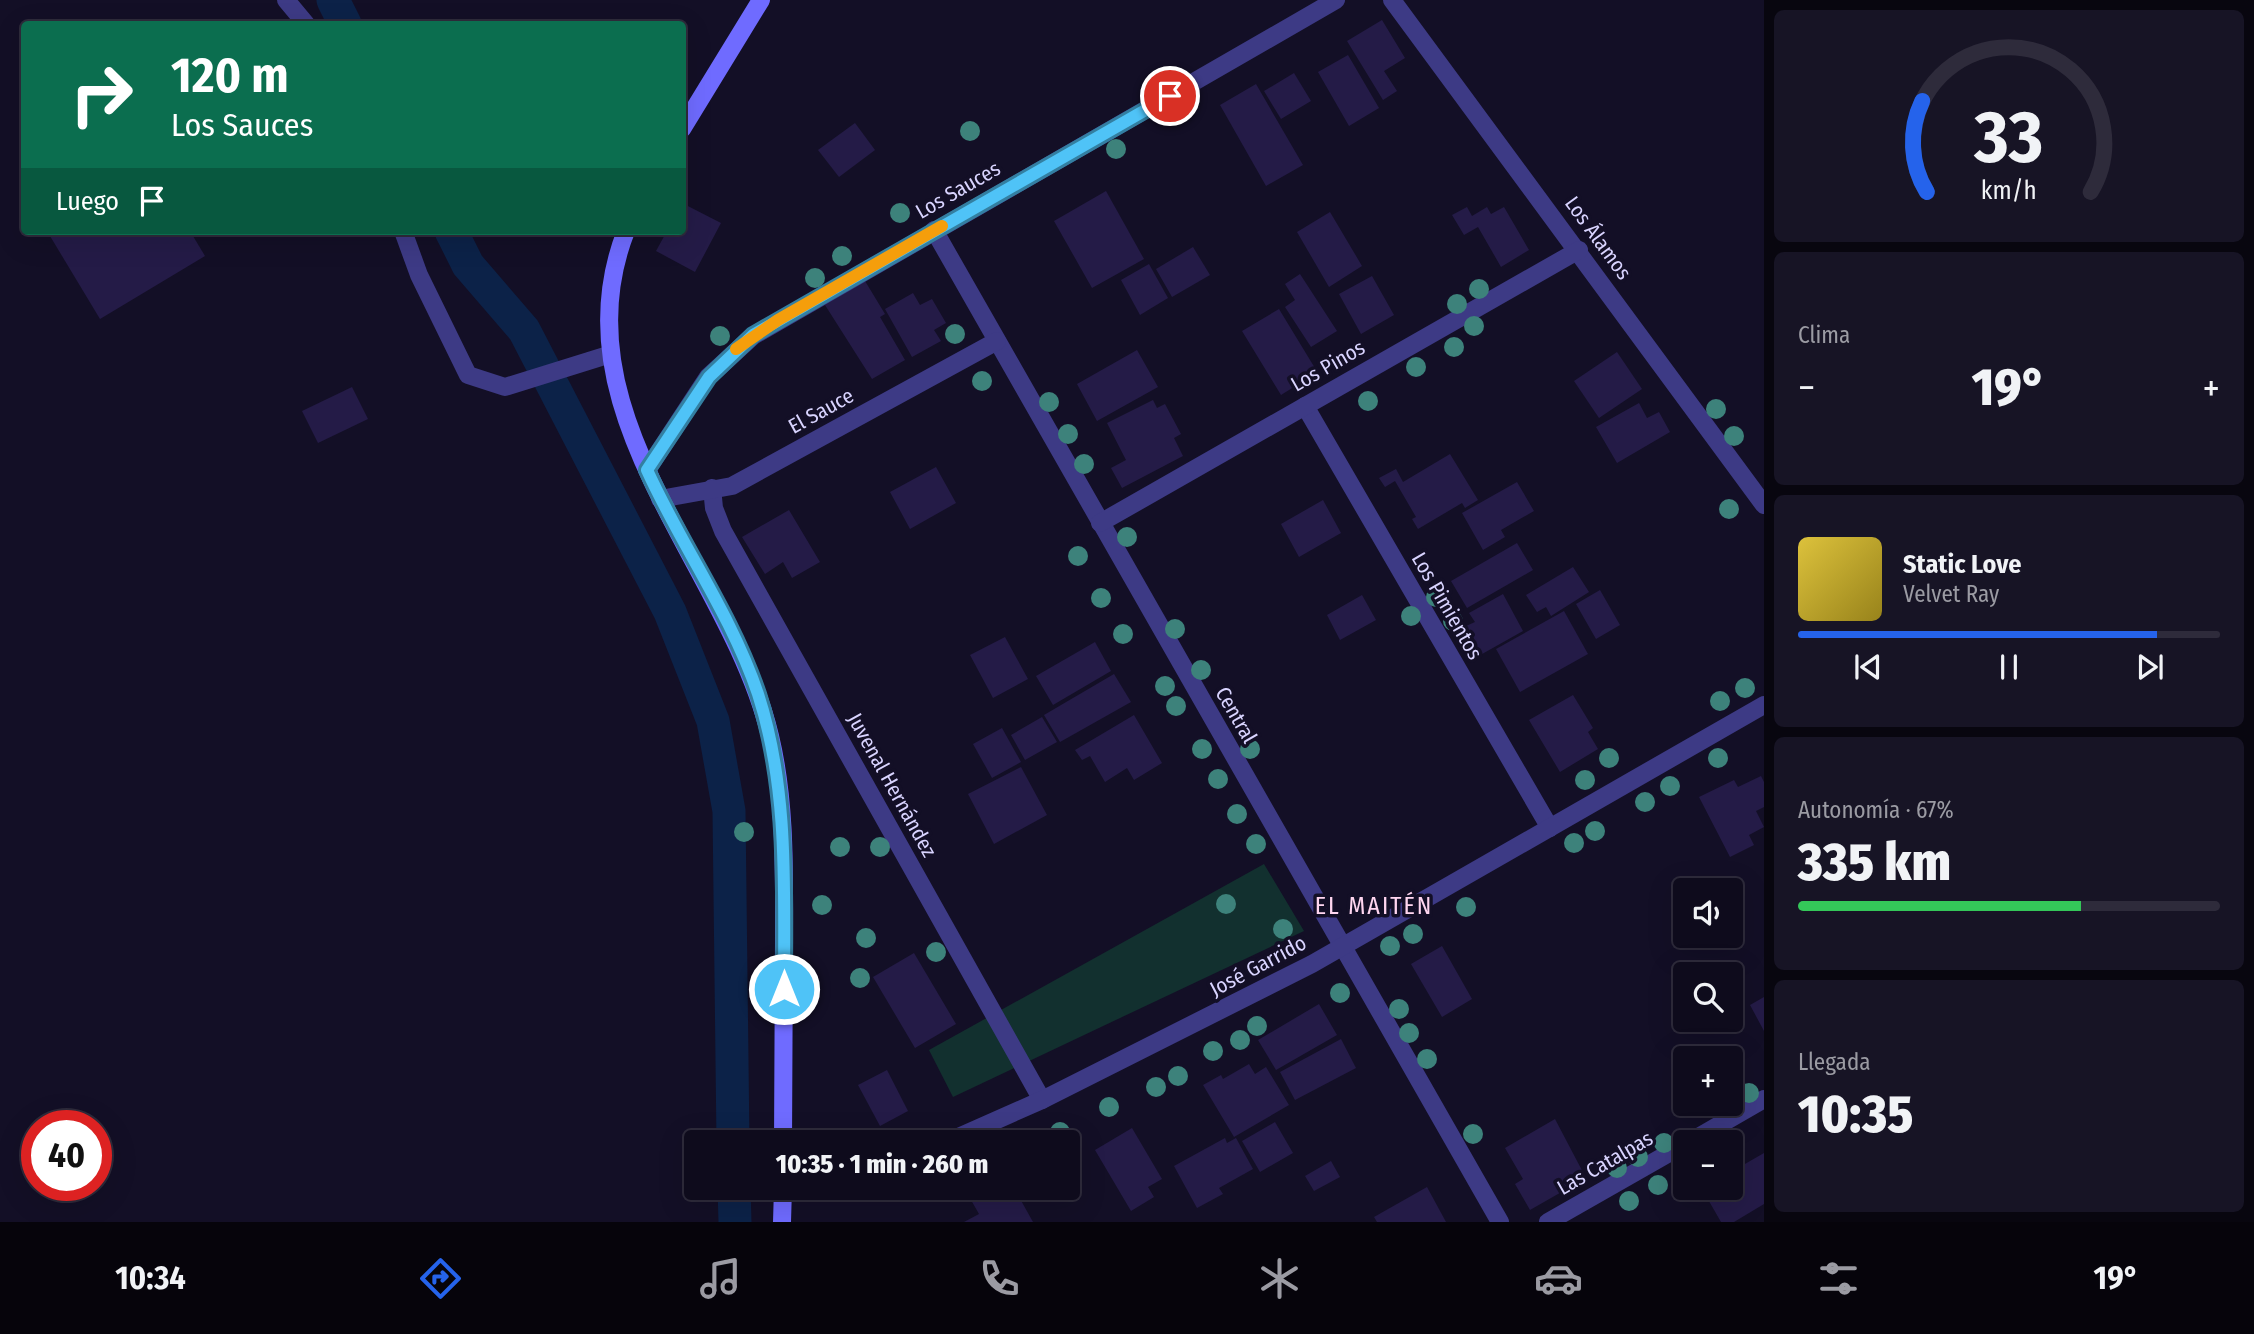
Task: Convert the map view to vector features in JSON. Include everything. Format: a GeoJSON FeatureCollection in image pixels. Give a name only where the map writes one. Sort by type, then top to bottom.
{"type":"FeatureCollection","features":[{"type":"Feature","properties":{"kind":"street"},"geometry":{"type":"LineString","coordinates":[[286,0],[304,21]]}},
{"type":"Feature","properties":{"kind":"street"},"geometry":{"type":"LineString","coordinates":[[686,123],[761,0]]}},
{"type":"Feature","properties":{"kind":"street","name":"Los Sauces"},"geometry":{"type":"LineString","coordinates":[[647,470],[709,377],[730,354],[778,320],[1336,0]]}},
{"type":"Feature","properties":{"kind":"street","name":"Los Álamos"},"geometry":{"type":"LineString","coordinates":[[1392,0],[1764,505]]}},
{"type":"Feature","properties":{"kind":"street","name":"Central"},"geometry":{"type":"LineString","coordinates":[[933,230],[1500,1222]]}},
{"type":"Feature","properties":{"kind":"street"},"geometry":{"type":"LineString","coordinates":[[404,235],[419,275],[468,375],[505,387],[611,354]]}},
{"type":"Feature","properties":{"kind":"street"},"geometry":{"type":"LineString","coordinates":[[624,235],[617,254],[608,302],[611,354],[624,409],[660,499],[741,652],[757,693],[772,747],[782,817],[784,886],[783,1130]]}},
{"type":"Feature","properties":{"kind":"street","name":"Los Pinos"},"geometry":{"type":"LineString","coordinates":[[1101,523],[1578,250]]}},
{"type":"Feature","properties":{"kind":"street","name":"El Sauce"},"geometry":{"type":"LineString","coordinates":[[660,499],[732,486],[997,341]]}},
{"type":"Feature","properties":{"kind":"street","name":"Los Pimientos"},"geometry":{"type":"LineString","coordinates":[[1305,406],[1550,828]]}},
{"type":"Feature","properties":{"kind":"street","name":"Juvenal Hernández"},"geometry":{"type":"LineString","coordinates":[[712,488],[714,508],[723,531],[1042,1100]]}},
{"type":"Feature","properties":{"kind":"street","name":"José Garrido"},"geometry":{"type":"LineString","coordinates":[[974,1130],[1042,1100],[1341,947],[1764,705]]}},
{"type":"Feature","properties":{"kind":"street","name":"Las Catalpas"},"geometry":{"type":"LineString","coordinates":[[1710,1130],[1764,1100]]}},
{"type":"Feature","properties":{"kind":"street","name":"Las Catalpas"},"geometry":{"type":"LineString","coordinates":[[1548,1222],[1673,1150]]}},
{"type":"Feature","properties":{"kind":"street"},"geometry":{"type":"LineString","coordinates":[[782,1222],[783,1200]]}},
{"type":"Feature","properties":{"kind":"green space"},"geometry":{"type":"Polygon","coordinates":[[[1264,864],[1304,931],[953,1097],[929,1050],[1264,864]]]}},
{"type":"Feature","properties":{"kind":"building"},"geometry":{"type":"Polygon","coordinates":[[[1382,20],[1405,58],[1384,71],[1397,91],[1383,100],[1347,41],[1382,20]]]}},
{"type":"Feature","properties":{"kind":"building"},"geometry":{"type":"Polygon","coordinates":[[[1348,55],[1379,108],[1349,126],[1318,72],[1348,55]]]}},
{"type":"Feature","properties":{"kind":"building"},"geometry":{"type":"Polygon","coordinates":[[[1294,73],[1311,101],[1281,119],[1264,91],[1294,73]]]}},
{"type":"Feature","properties":{"kind":"building"},"geometry":{"type":"Polygon","coordinates":[[[1256,84],[1303,165],[1266,186],[1220,105],[1256,84]]]}},
{"type":"Feature","properties":{"kind":"building"},"geometry":{"type":"Polygon","coordinates":[[[855,123],[875,150],[839,177],[818,150],[855,123]]]}},
{"type":"Feature","properties":{"kind":"building"},"geometry":{"type":"Polygon","coordinates":[[[1106,191],[1144,259],[1092,288],[1054,221],[1106,191]]]}},
{"type":"Feature","properties":{"kind":"building"},"geometry":{"type":"Polygon","coordinates":[[[686,205],[721,223],[695,272],[656,251],[665,235],[686,235],[686,205]]]}},
{"type":"Feature","properties":{"kind":"building"},"geometry":{"type":"Polygon","coordinates":[[[1467,207],[1472,216],[1487,207],[1491,214],[1504,207],[1529,250],[1501,267],[1478,227],[1464,235],[1452,215],[1467,207]]]}},
{"type":"Feature","properties":{"kind":"building"},"geometry":{"type":"Polygon","coordinates":[[[1330,212],[1362,266],[1329,287],[1297,232],[1330,212]]]}},
{"type":"Feature","properties":{"kind":"building"},"geometry":{"type":"Polygon","coordinates":[[[49,235],[192,235],[205,256],[100,319],[49,235]]]}},
{"type":"Feature","properties":{"kind":"building"},"geometry":{"type":"Polygon","coordinates":[[[1193,247],[1210,275],[1172,297],[1156,269],[1193,247]]]}},
{"type":"Feature","properties":{"kind":"building"},"geometry":{"type":"Polygon","coordinates":[[[1149,264],[1168,298],[1140,315],[1121,280],[1149,264]]]}},
{"type":"Feature","properties":{"kind":"building"},"geometry":{"type":"Polygon","coordinates":[[[1300,274],[1337,331],[1311,347],[1285,307],[1295,300],[1285,284],[1300,274]]]}},
{"type":"Feature","properties":{"kind":"building"},"geometry":{"type":"Polygon","coordinates":[[[1372,276],[1394,315],[1361,334],[1339,294],[1372,276]]]}},
{"type":"Feature","properties":{"kind":"building"},"geometry":{"type":"Polygon","coordinates":[[[865,281],[885,314],[880,317],[905,360],[872,379],[825,305],[865,281]]]}},
{"type":"Feature","properties":{"kind":"building"},"geometry":{"type":"Polygon","coordinates":[[[913,293],[920,305],[932,299],[946,323],[934,330],[941,341],[912,357],[885,309],[913,293]]]}},
{"type":"Feature","properties":{"kind":"building"},"geometry":{"type":"Polygon","coordinates":[[[1279,309],[1321,378],[1308,386],[1305,380],[1281,395],[1242,331],[1279,309]]]}},
{"type":"Feature","properties":{"kind":"building"},"geometry":{"type":"Polygon","coordinates":[[[1137,350],[1158,387],[1097,421],[1077,384],[1137,350]]]}},
{"type":"Feature","properties":{"kind":"building"},"geometry":{"type":"Polygon","coordinates":[[[1617,352],[1642,389],[1599,418],[1574,381],[1617,352]]]}},
{"type":"Feature","properties":{"kind":"building"},"geometry":{"type":"Polygon","coordinates":[[[352,387],[368,419],[318,443],[302,411],[352,387]]]}},
{"type":"Feature","properties":{"kind":"building"},"geometry":{"type":"Polygon","coordinates":[[[1153,400],[1157,408],[1165,404],[1181,434],[1174,438],[1183,456],[1122,488],[1111,468],[1126,460],[1107,423],[1153,400]]]}},
{"type":"Feature","properties":{"kind":"building"},"geometry":{"type":"Polygon","coordinates":[[[1639,403],[1647,418],[1659,412],[1670,432],[1617,463],[1596,427],[1639,403]]]}},
{"type":"Feature","properties":{"kind":"building"},"geometry":{"type":"Polygon","coordinates":[[[1450,454],[1478,500],[1465,508],[1462,503],[1418,529],[1412,519],[1416,517],[1395,481],[1385,487],[1379,478],[1396,469],[1403,482],[1450,454]]]}},
{"type":"Feature","properties":{"kind":"building"},"geometry":{"type":"Polygon","coordinates":[[[936,467],[956,503],[910,529],[890,492],[936,467]]]}},
{"type":"Feature","properties":{"kind":"building"},"geometry":{"type":"Polygon","coordinates":[[[1517,482],[1534,511],[1501,530],[1505,537],[1483,550],[1462,513],[1517,482]]]}},
{"type":"Feature","properties":{"kind":"building"},"geometry":{"type":"Polygon","coordinates":[[[1323,500],[1341,533],[1299,557],[1281,524],[1323,500]]]}},
{"type":"Feature","properties":{"kind":"building"},"geometry":{"type":"Polygon","coordinates":[[[789,510],[820,562],[792,578],[783,562],[765,574],[742,537],[789,510]]]}},
{"type":"Feature","properties":{"kind":"building"},"geometry":{"type":"Polygon","coordinates":[[[1517,543],[1533,570],[1467,608],[1451,581],[1517,543]]]}},
{"type":"Feature","properties":{"kind":"building"},"geometry":{"type":"Polygon","coordinates":[[[1573,567],[1589,592],[1551,616],[1546,607],[1537,612],[1526,595],[1573,567]]]}},
{"type":"Feature","properties":{"kind":"building"},"geometry":{"type":"Polygon","coordinates":[[[1600,590],[1620,625],[1596,639],[1576,604],[1600,590]]]}},
{"type":"Feature","properties":{"kind":"building"},"geometry":{"type":"Polygon","coordinates":[[[1503,594],[1523,631],[1475,658],[1466,643],[1474,639],[1466,626],[1475,622],[1469,613],[1503,594]]]}},
{"type":"Feature","properties":{"kind":"building"},"geometry":{"type":"Polygon","coordinates":[[[1362,595],[1376,620],[1340,640],[1327,615],[1362,595]]]}},
{"type":"Feature","properties":{"kind":"building"},"geometry":{"type":"Polygon","coordinates":[[[1564,611],[1588,654],[1520,692],[1496,649],[1564,611]]]}},
{"type":"Feature","properties":{"kind":"building"},"geometry":{"type":"Polygon","coordinates":[[[1005,637],[1028,679],[993,698],[970,655],[1005,637]]]}},
{"type":"Feature","properties":{"kind":"building"},"geometry":{"type":"Polygon","coordinates":[[[1095,642],[1111,671],[1053,705],[1036,676],[1095,642]]]}},
{"type":"Feature","properties":{"kind":"building"},"geometry":{"type":"Polygon","coordinates":[[[1114,674],[1131,702],[1060,742],[1044,715],[1114,674]]]}},
{"type":"Feature","properties":{"kind":"building"},"geometry":{"type":"Polygon","coordinates":[[[1573,695],[1593,728],[1588,732],[1598,749],[1560,772],[1529,720],[1573,695]]]}},
{"type":"Feature","properties":{"kind":"building"},"geometry":{"type":"Polygon","coordinates":[[[1134,715],[1162,763],[1134,780],[1127,768],[1105,782],[1090,756],[1082,760],[1075,750],[1134,715]]]}},
{"type":"Feature","properties":{"kind":"building"},"geometry":{"type":"Polygon","coordinates":[[[1042,717],[1057,742],[1025,760],[1011,735],[1042,717]]]}},
{"type":"Feature","properties":{"kind":"building"},"geometry":{"type":"Polygon","coordinates":[[[1002,728],[1021,762],[992,778],[973,744],[1002,728]]]}},
{"type":"Feature","properties":{"kind":"building"},"geometry":{"type":"Polygon","coordinates":[[[1021,767],[1047,815],[994,844],[968,794],[1021,767]]]}},
{"type":"Feature","properties":{"kind":"building"},"geometry":{"type":"Polygon","coordinates":[[[1761,776],[1764,782],[1764,807],[1756,811],[1764,827],[1749,835],[1754,845],[1730,857],[1699,797],[1734,780],[1738,787],[1761,776]]]}},
{"type":"Feature","properties":{"kind":"building"},"geometry":{"type":"Polygon","coordinates":[[[1442,946],[1472,999],[1442,1017],[1411,964],[1442,946]]]}},
{"type":"Feature","properties":{"kind":"building"},"geometry":{"type":"Polygon","coordinates":[[[914,953],[956,1024],[915,1048],[873,977],[914,953]]]}},
{"type":"Feature","properties":{"kind":"building"},"geometry":{"type":"Polygon","coordinates":[[[1764,997],[1764,1031],[1750,1005],[1764,997]]]}},
{"type":"Feature","properties":{"kind":"building"},"geometry":{"type":"Polygon","coordinates":[[[1319,1004],[1337,1035],[1276,1070],[1258,1040],[1319,1004]]]}},
{"type":"Feature","properties":{"kind":"building"},"geometry":{"type":"Polygon","coordinates":[[[1341,1039],[1356,1068],[1295,1100],[1280,1072],[1341,1039]]]}},
{"type":"Feature","properties":{"kind":"building"},"geometry":{"type":"Polygon","coordinates":[[[1249,1064],[1255,1074],[1266,1067],[1289,1105],[1234,1137],[1203,1085],[1221,1075],[1223,1079],[1249,1064]]]}},
{"type":"Feature","properties":{"kind":"building"},"geometry":{"type":"Polygon","coordinates":[[[887,1070],[908,1111],[880,1126],[858,1085],[887,1070]]]}},
{"type":"Feature","properties":{"kind":"building"},"geometry":{"type":"Polygon","coordinates":[[[1555,1119],[1586,1178],[1530,1210],[1515,1184],[1523,1179],[1505,1148],[1555,1119]]]}},
{"type":"Feature","properties":{"kind":"building"},"geometry":{"type":"Polygon","coordinates":[[[1275,1122],[1293,1153],[1260,1172],[1242,1141],[1275,1122]]]}},
{"type":"Feature","properties":{"kind":"building"},"geometry":{"type":"Polygon","coordinates":[[[1132,1128],[1162,1179],[1148,1187],[1154,1197],[1131,1211],[1095,1150],[1132,1128]]]}},
{"type":"Feature","properties":{"kind":"building"},"geometry":{"type":"Polygon","coordinates":[[[1225,1138],[1227,1143],[1236,1138],[1253,1169],[1219,1188],[1223,1194],[1197,1208],[1174,1166],[1225,1138]]]}},
{"type":"Feature","properties":{"kind":"building"},"geometry":{"type":"Polygon","coordinates":[[[1764,1153],[1764,1204],[1734,1222],[1721,1222],[1708,1200],[1743,1200],[1743,1165],[1764,1153]]]}},
{"type":"Feature","properties":{"kind":"building"},"geometry":{"type":"Polygon","coordinates":[[[1331,1161],[1340,1177],[1314,1191],[1305,1176],[1331,1161]]]}},
{"type":"Feature","properties":{"kind":"building"},"geometry":{"type":"Polygon","coordinates":[[[1427,1187],[1446,1222],[1377,1222],[1374,1217],[1427,1187]]]}},
{"type":"Feature","properties":{"kind":"building"},"geometry":{"type":"Polygon","coordinates":[[[971,1200],[1021,1200],[1033,1222],[964,1222],[979,1214],[971,1200]]]}},
{"type":"Feature","properties":{"kind":"waterway"},"geometry":{"type":"LineString","coordinates":[[333,0],[344,21]]}},
{"type":"Feature","properties":{"kind":"waterway"},"geometry":{"type":"LineString","coordinates":[[453,235],[468,265],[524,330],[670,612],[713,721],[729,811],[733,1130]]}},
{"type":"Feature","properties":{"kind":"waterway"},"geometry":{"type":"LineString","coordinates":[[734,1200],[735,1222]]}},
{"type":"Feature","properties":{"kind":"slow traffic"},"geometry":{"type":"LineString","coordinates":[[736,349],[778,320],[942,226]]}},
{"type":"Feature","properties":{"kind":"district","name":"EL MAITÉN"},"geometry":{"type":"Point","coordinates":[1374,906]}},
{"type":"Feature","properties":{"kind":"route"},"geometry":{"type":"LineString","coordinates":[[784,989],[782,829],[770,735],[741,652],[647,470],[709,377],[730,354],[753,335],[1170,96]]}}]}
